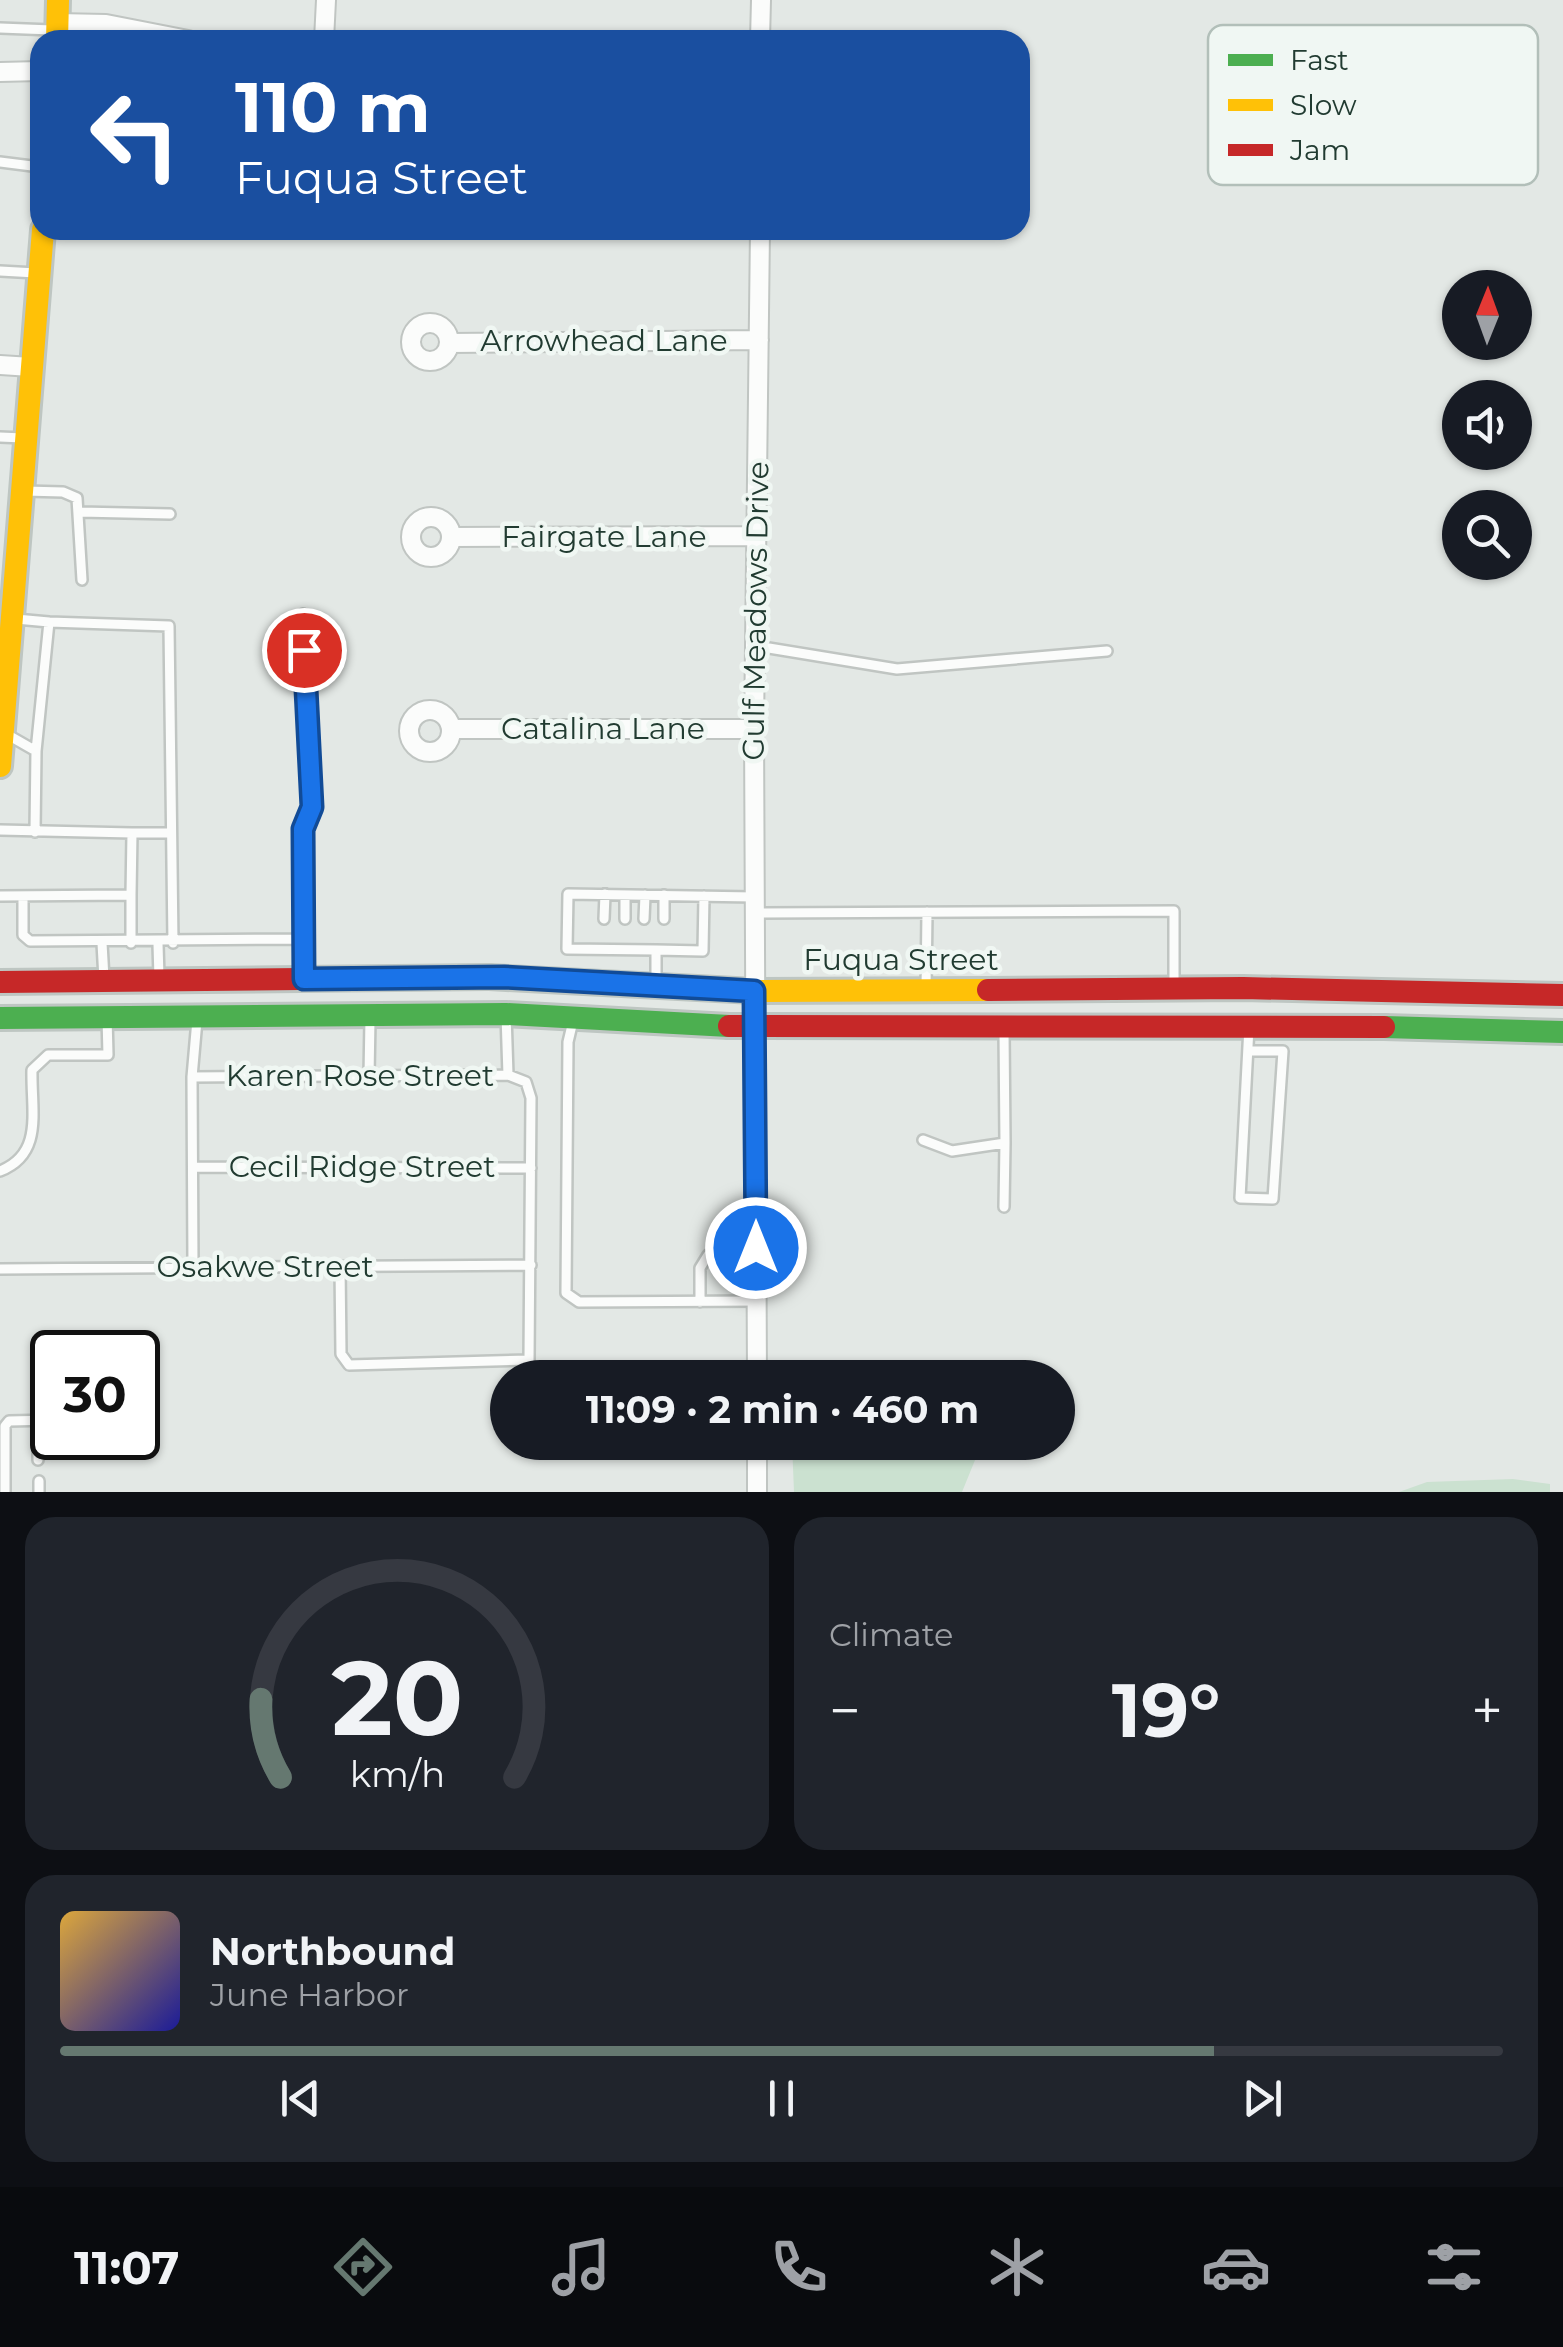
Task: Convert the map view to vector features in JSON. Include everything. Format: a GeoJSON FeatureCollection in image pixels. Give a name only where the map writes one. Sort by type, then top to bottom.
{"type":"FeatureCollection","features":[{"type":"Feature","properties":{"kind":"main road"},"geometry":{"type":"LineString","coordinates":[[0,766],[13,619],[8,588],[9,545],[22,491],[41,240]]}},
{"type":"Feature","properties":{"kind":"main road"},"geometry":{"type":"LineString","coordinates":[[504,977],[506,1014]]}},
{"type":"Feature","properties":{"kind":"main road","name":"Fuqua Street"},"geometry":{"type":"LineString","coordinates":[[0,982],[504,977],[754,991],[1243,988],[1563,995]]}},
{"type":"Feature","properties":{"kind":"main road"},"geometry":{"type":"LineString","coordinates":[[250,1016],[251,979]]}},
{"type":"Feature","properties":{"kind":"main road"},"geometry":{"type":"LineString","coordinates":[[1243,988],[1249,1026]]}},
{"type":"Feature","properties":{"kind":"main road"},"geometry":{"type":"LineString","coordinates":[[1004,990],[1004,1028]]}},
{"type":"Feature","properties":{"kind":"main road"},"geometry":{"type":"LineString","coordinates":[[1478,993],[1478,1032]]}},
{"type":"Feature","properties":{"kind":"main road"},"geometry":{"type":"LineString","coordinates":[[0,1018],[506,1014],[758,1028],[1249,1026],[1563,1032]]}},
{"type":"Feature","properties":{"kind":"street"},"geometry":{"type":"LineString","coordinates":[[324,30],[326,0]]}},
{"type":"Feature","properties":{"kind":"street"},"geometry":{"type":"LineString","coordinates":[[760,30],[761,0]]}},
{"type":"Feature","properties":{"kind":"street"},"geometry":{"type":"LineString","coordinates":[[57,23],[106,24],[137,30]]}},
{"type":"Feature","properties":{"kind":"street"},"geometry":{"type":"LineString","coordinates":[[0,72],[30,71]]}},
{"type":"Feature","properties":{"kind":"street","name":"Gulf Meadows Drive"},"geometry":{"type":"LineString","coordinates":[[757,1360],[754,730],[760,240]]}},
{"type":"Feature","properties":{"kind":"street","name":"Arrowhead Lane"},"geometry":{"type":"LineString","coordinates":[[449,342],[759,340]]}},
{"type":"Feature","properties":{"kind":"street"},"geometry":{"type":"LineString","coordinates":[[0,365],[32,367]]}},
{"type":"Feature","properties":{"kind":"street","name":"Fairgate Lane"},"geometry":{"type":"LineString","coordinates":[[451,538],[758,536]]}},
{"type":"Feature","properties":{"kind":"street","name":"Catalina Lane"},"geometry":{"type":"LineString","coordinates":[[451,729],[754,730]]}},
{"type":"Feature","properties":{"kind":"street"},"geometry":{"type":"LineString","coordinates":[[757,1460],[757,1492]]}},
{"type":"Feature","properties":{"kind":"lane"},"geometry":{"type":"LineString","coordinates":[[0,28],[57,23]]}},
{"type":"Feature","properties":{"kind":"lane"},"geometry":{"type":"LineString","coordinates":[[0,162],[30,166]]}},
{"type":"Feature","properties":{"kind":"lane"},"geometry":{"type":"LineString","coordinates":[[0,271],[39,273]]}},
{"type":"Feature","properties":{"kind":"lane"},"geometry":{"type":"LineString","coordinates":[[0,437],[26,438]]}},
{"type":"Feature","properties":{"kind":"lane"},"geometry":{"type":"LineString","coordinates":[[22,491],[71,494],[80,512],[82,580]]}},
{"type":"Feature","properties":{"kind":"lane"},"geometry":{"type":"LineString","coordinates":[[80,512],[170,514]]}},
{"type":"Feature","properties":{"kind":"lane"},"geometry":{"type":"LineString","coordinates":[[303,614],[312,807],[303,829],[304,979]]}},
{"type":"Feature","properties":{"kind":"lane"},"geometry":{"type":"LineString","coordinates":[[13,619],[169,626],[173,942]]}},
{"type":"Feature","properties":{"kind":"lane"},"geometry":{"type":"LineString","coordinates":[[35,832],[36,751],[49,622]]}},
{"type":"Feature","properties":{"kind":"lane"},"geometry":{"type":"LineString","coordinates":[[756,646],[896,669],[1107,651]]}},
{"type":"Feature","properties":{"kind":"lane"},"geometry":{"type":"LineString","coordinates":[[3,732],[36,751]]}},
{"type":"Feature","properties":{"kind":"lane"},"geometry":{"type":"LineString","coordinates":[[0,830],[171,834]]}},
{"type":"Feature","properties":{"kind":"lane"},"geometry":{"type":"LineString","coordinates":[[131,944],[132,833]]}},
{"type":"Feature","properties":{"kind":"lane"},"geometry":{"type":"LineString","coordinates":[[0,896],[132,894]]}},
{"type":"Feature","properties":{"kind":"lane"},"geometry":{"type":"LineString","coordinates":[[704,896],[703,951],[567,949],[568,894],[704,896],[754,905],[927,912],[1174,912],[1174,988]]}},
{"type":"Feature","properties":{"kind":"lane"},"geometry":{"type":"LineString","coordinates":[[604,919],[605,894]]}},
{"type":"Feature","properties":{"kind":"lane"},"geometry":{"type":"LineString","coordinates":[[624,919],[625,895]]}},
{"type":"Feature","properties":{"kind":"lane"},"geometry":{"type":"LineString","coordinates":[[644,895],[644,919]]}},
{"type":"Feature","properties":{"kind":"lane"},"geometry":{"type":"LineString","coordinates":[[23,896],[22,935],[30,941],[158,944],[302,939]]}},
{"type":"Feature","properties":{"kind":"lane"},"geometry":{"type":"LineString","coordinates":[[664,896],[664,919]]}},
{"type":"Feature","properties":{"kind":"lane"},"geometry":{"type":"LineString","coordinates":[[926,990],[927,912]]}},
{"type":"Feature","properties":{"kind":"lane"},"geometry":{"type":"LineString","coordinates":[[604,937],[604,950]]}},
{"type":"Feature","properties":{"kind":"lane"},"geometry":{"type":"LineString","coordinates":[[624,937],[624,950]]}},
{"type":"Feature","properties":{"kind":"lane"},"geometry":{"type":"LineString","coordinates":[[644,937],[644,950]]}},
{"type":"Feature","properties":{"kind":"lane"},"geometry":{"type":"LineString","coordinates":[[656,985],[663,937]]}},
{"type":"Feature","properties":{"kind":"lane"},"geometry":{"type":"LineString","coordinates":[[102,943],[104,979]]}},
{"type":"Feature","properties":{"kind":"lane"},"geometry":{"type":"LineString","coordinates":[[158,944],[159,978]]}},
{"type":"Feature","properties":{"kind":"lane"},"geometry":{"type":"LineString","coordinates":[[506,1014],[508,1076]]}},
{"type":"Feature","properties":{"kind":"lane"},"geometry":{"type":"LineString","coordinates":[[370,1016],[370,1076]]}},
{"type":"Feature","properties":{"kind":"lane"},"geometry":{"type":"LineString","coordinates":[[0,1171],[24,1158],[30,1146],[32,1070],[48,1056],[108,1055],[107,1017]]}},
{"type":"Feature","properties":{"kind":"lane"},"geometry":{"type":"LineString","coordinates":[[193,1267],[192,1076],[197,1017]]}},
{"type":"Feature","properties":{"kind":"lane"},"geometry":{"type":"LineString","coordinates":[[574,1018],[568,1042],[566,1293],[579,1302],[758,1302]]}},
{"type":"Feature","properties":{"kind":"lane"},"geometry":{"type":"LineString","coordinates":[[1248,1050],[1283,1051],[1273,1199],[1240,1198],[1249,1026]]}},
{"type":"Feature","properties":{"kind":"lane"},"geometry":{"type":"LineString","coordinates":[[1004,1028],[1004,1207]]}},
{"type":"Feature","properties":{"kind":"lane","name":"Karen Rose Street"},"geometry":{"type":"LineString","coordinates":[[192,1076],[508,1076],[526,1082],[531,1098],[531,1168]]}},
{"type":"Feature","properties":{"kind":"lane"},"geometry":{"type":"LineString","coordinates":[[923,1140],[952,1150],[1005,1143]]}},
{"type":"Feature","properties":{"kind":"lane","name":"Cecil Ridge Street"},"geometry":{"type":"LineString","coordinates":[[192,1167],[531,1168]]}},
{"type":"Feature","properties":{"kind":"lane"},"geometry":{"type":"LineString","coordinates":[[340,1266],[342,1361],[368,1365],[529,1360],[531,1168]]}},
{"type":"Feature","properties":{"kind":"lane"},"geometry":{"type":"LineString","coordinates":[[700,1302],[700,1268],[708,1255],[720,1250],[756,1248]]}},
{"type":"Feature","properties":{"kind":"lane","name":"Osakwe Street"},"geometry":{"type":"LineString","coordinates":[[0,1269],[531,1265]]}},
{"type":"Feature","properties":{"kind":"lane"},"geometry":{"type":"LineString","coordinates":[[4,1492],[4,1426],[9,1421],[30,1420]]}},
{"type":"Feature","properties":{"kind":"green space"},"geometry":{"type":"Polygon","coordinates":[[[793,1460],[975,1460],[962,1492],[794,1492],[793,1460]]]}},
{"type":"Feature","properties":{"kind":"green space"},"geometry":{"type":"Polygon","coordinates":[[[1513,1479],[1550,1484],[1550,1492],[1399,1492],[1427,1482],[1513,1479]]]}},
{"type":"Feature","properties":{"kind":"traffic: fast"},"geometry":{"type":"LineString","coordinates":[[0,1018],[506,1014],[729,1026]]}},
{"type":"Feature","properties":{"kind":"traffic: fast"},"geometry":{"type":"LineString","coordinates":[[1384,1027],[1563,1032]]}},
{"type":"Feature","properties":{"kind":"traffic: slow"},"geometry":{"type":"LineString","coordinates":[[57,30],[58,0]]}},
{"type":"Feature","properties":{"kind":"traffic: slow"},"geometry":{"type":"LineString","coordinates":[[0,766],[42,240]]}},
{"type":"Feature","properties":{"kind":"traffic: slow"},"geometry":{"type":"LineString","coordinates":[[489,977],[754,991],[988,990]]}},
{"type":"Feature","properties":{"kind":"traffic: jam"},"geometry":{"type":"LineString","coordinates":[[0,982],[489,977]]}},
{"type":"Feature","properties":{"kind":"traffic: jam"},"geometry":{"type":"LineString","coordinates":[[988,990],[1243,988],[1563,995]]}},
{"type":"Feature","properties":{"kind":"traffic: jam"},"geometry":{"type":"LineString","coordinates":[[729,1026],[1384,1027]]}},
{"type":"Feature","properties":{"kind":"route"},"geometry":{"type":"LineString","coordinates":[[304,650],[312,807],[303,829],[304,979],[504,977],[754,991],[758,1028],[756,1248]]}}]}
